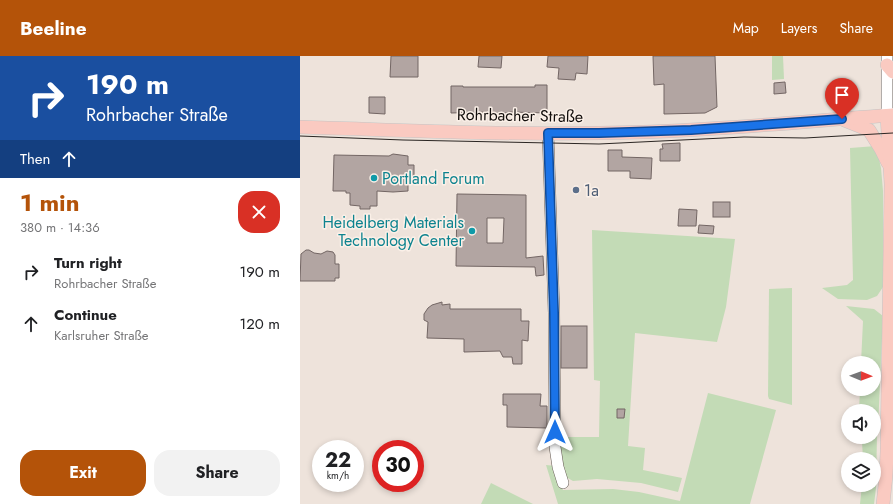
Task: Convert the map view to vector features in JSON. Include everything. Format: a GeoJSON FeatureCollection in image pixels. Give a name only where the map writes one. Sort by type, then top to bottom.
{"type":"FeatureCollection","features":[{"type":"Feature","properties":{"kind":"main road","name":"Rohrbacher Straße"},"geometry":{"type":"LineString","coordinates":[[300,127],[599,133],[683,131],[890,116]]}},
{"type":"Feature","properties":{"kind":"main road"},"geometry":{"type":"LineString","coordinates":[[883,504],[886,476],[888,419],[890,116]]}},
{"type":"Feature","properties":{"kind":"main road"},"geometry":{"type":"LineString","coordinates":[[842,119],[846,122],[868,130],[881,149],[890,168]]}},
{"type":"Feature","properties":{"kind":"street"},"geometry":{"type":"LineString","coordinates":[[889,64],[890,116]]}},
{"type":"Feature","properties":{"kind":"street"},"geometry":{"type":"LineString","coordinates":[[548,133],[554,313],[555,447],[558,467],[563,483]]}},
{"type":"Feature","properties":{"kind":"green space"},"geometry":{"type":"Polygon","coordinates":[[[772,56],[783,56],[784,79],[772,80],[772,56]]]}},
{"type":"Feature","properties":{"kind":"green space"},"geometry":{"type":"Polygon","coordinates":[[[876,146],[881,168],[883,191],[883,287],[877,296],[867,300],[838,299],[822,288],[847,285],[853,280],[850,148],[876,146]]]}},
{"type":"Feature","properties":{"kind":"green space"},"geometry":{"type":"Polygon","coordinates":[[[592,230],[735,239],[726,307],[717,342],[635,333],[628,446],[645,448],[643,470],[682,478],[678,492],[641,483],[597,479],[573,481],[566,477],[559,437],[599,437],[600,381],[594,380],[592,230]]]}},
{"type":"Feature","properties":{"kind":"green space"},"geometry":{"type":"Polygon","coordinates":[[[792,288],[792,405],[769,399],[768,396],[769,289],[792,288]]]}},
{"type":"Feature","properties":{"kind":"green space"},"geometry":{"type":"Polygon","coordinates":[[[846,306],[874,309],[883,316],[881,361],[881,356],[861,356],[863,321],[846,306]]]}},
{"type":"Feature","properties":{"kind":"green space"},"geometry":{"type":"Polygon","coordinates":[[[708,393],[776,410],[750,504],[558,504],[546,465],[556,466],[563,490],[613,489],[639,492],[680,501],[708,393]]]}},
{"type":"Feature","properties":{"kind":"green space"},"geometry":{"type":"Polygon","coordinates":[[[860,396],[879,396],[879,404],[859,404],[860,396]]]}},
{"type":"Feature","properties":{"kind":"green space"},"geometry":{"type":"Polygon","coordinates":[[[862,444],[877,444],[877,452],[863,452],[862,444]]]}},
{"type":"Feature","properties":{"kind":"green space"},"geometry":{"type":"Polygon","coordinates":[[[491,483],[533,504],[481,504],[491,483]]]}},
{"type":"Feature","properties":{"kind":"green space"},"geometry":{"type":"Polygon","coordinates":[[[861,492],[876,492],[874,504],[860,504],[861,492]]]}},
{"type":"Feature","properties":{"kind":"building"},"geometry":{"type":"Polygon","coordinates":[[[391,56],[418,56],[418,77],[390,77],[391,56]]]}},
{"type":"Feature","properties":{"kind":"building"},"geometry":{"type":"Polygon","coordinates":[[[479,56],[502,56],[501,68],[478,67],[479,56]]]}},
{"type":"Feature","properties":{"kind":"building"},"geometry":{"type":"Polygon","coordinates":[[[548,56],[588,56],[587,74],[576,73],[575,80],[558,79],[559,68],[547,67],[548,56]]]}},
{"type":"Feature","properties":{"kind":"building"},"geometry":{"type":"Polygon","coordinates":[[[653,56],[715,56],[717,107],[705,113],[664,114],[664,84],[654,85],[653,56]]]}},
{"type":"Feature","properties":{"kind":"building"},"geometry":{"type":"Polygon","coordinates":[[[785,82],[786,93],[774,94],[774,83],[785,82]]]}},
{"type":"Feature","properties":{"kind":"building"},"geometry":{"type":"Polygon","coordinates":[[[535,85],[547,85],[547,113],[509,112],[499,115],[487,112],[451,113],[451,86],[535,87],[535,85]]]}},
{"type":"Feature","properties":{"kind":"building"},"geometry":{"type":"Polygon","coordinates":[[[369,97],[385,97],[385,114],[369,113],[369,97]]]}},
{"type":"Feature","properties":{"kind":"building"},"geometry":{"type":"Polygon","coordinates":[[[680,143],[680,161],[660,161],[660,149],[663,149],[662,144],[680,143]]]}},
{"type":"Feature","properties":{"kind":"building"},"geometry":{"type":"Polygon","coordinates":[[[608,150],[622,150],[622,157],[652,158],[651,179],[630,178],[630,171],[608,171],[608,150]]]}},
{"type":"Feature","properties":{"kind":"building","name":"Portland Forum"},"geometry":{"type":"Polygon","coordinates":[[[393,154],[408,156],[408,165],[414,165],[414,183],[408,183],[408,191],[377,191],[377,206],[370,206],[370,209],[360,209],[360,206],[350,205],[350,193],[346,193],[346,191],[333,191],[334,155],[389,156],[393,154]]]}},
{"type":"Feature","properties":{"kind":"building","name":"Heidelberg Materials Technology Center"},"geometry":{"type":"Polygon","coordinates":[[[457,194],[526,195],[526,258],[543,256],[544,275],[536,276],[535,267],[456,266],[457,194]],[[487,218],[487,243],[503,243],[504,218],[487,218]]]}},
{"type":"Feature","properties":{"kind":"building"},"geometry":{"type":"Polygon","coordinates":[[[713,202],[730,202],[730,217],[713,217],[713,202]]]}},
{"type":"Feature","properties":{"kind":"building"},"geometry":{"type":"Polygon","coordinates":[[[679,209],[697,210],[696,226],[678,226],[679,209]]]}},
{"type":"Feature","properties":{"kind":"building"},"geometry":{"type":"Polygon","coordinates":[[[699,225],[714,226],[713,234],[698,233],[699,225]]]}},
{"type":"Feature","properties":{"kind":"building"},"geometry":{"type":"Polygon","coordinates":[[[306,250],[321,254],[327,251],[333,252],[335,255],[335,264],[339,264],[339,278],[335,278],[335,281],[300,281],[301,254],[306,250]]]}},
{"type":"Feature","properties":{"kind":"building"},"geometry":{"type":"Polygon","coordinates":[[[442,302],[442,305],[450,304],[450,309],[521,309],[521,321],[529,321],[528,341],[522,340],[522,364],[513,364],[512,357],[503,357],[500,351],[464,352],[464,339],[427,338],[428,322],[424,320],[424,314],[432,305],[442,302]]]}},
{"type":"Feature","properties":{"kind":"building"},"geometry":{"type":"Polygon","coordinates":[[[561,326],[587,326],[587,368],[561,368],[561,326]]]}},
{"type":"Feature","properties":{"kind":"building"},"geometry":{"type":"Polygon","coordinates":[[[503,394],[541,394],[540,406],[547,406],[547,428],[507,427],[507,405],[503,405],[503,394]]]}},
{"type":"Feature","properties":{"kind":"building"},"geometry":{"type":"Polygon","coordinates":[[[617,409],[625,409],[624,418],[617,418],[617,409]]]}},
{"type":"Feature","properties":{"kind":"tram line"},"geometry":{"type":"LineString","coordinates":[[300,136],[403,140],[599,144],[744,137],[805,138],[893,133]]}},
{"type":"Feature","properties":{"kind":"place","name":"Portland Forum"},"geometry":{"type":"Point","coordinates":[374,178]}},
{"type":"Feature","properties":{"kind":"place","name":"1a"},"geometry":{"type":"Point","coordinates":[576,190]}},
{"type":"Feature","properties":{"kind":"place","name":"Heidelberg Materials Technology Center"},"geometry":{"type":"Point","coordinates":[472,231]}},
{"type":"Feature","properties":{"kind":"route"},"geometry":{"type":"LineString","coordinates":[[555,432],[554,313],[548,172],[548,133],[691,130],[842,119]]}}]}
